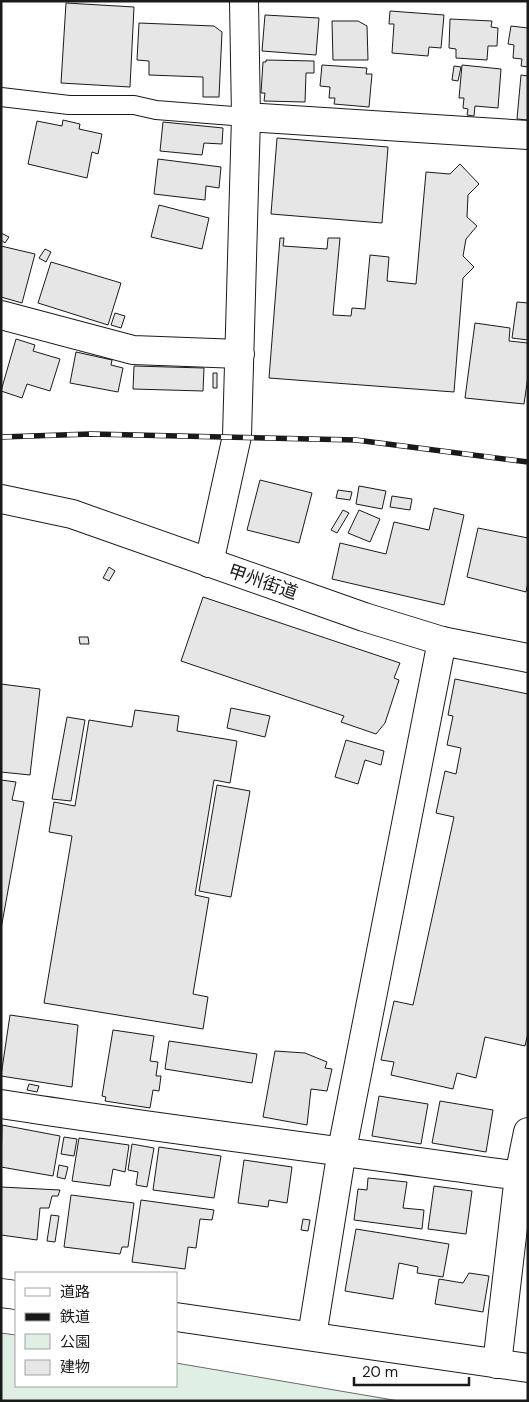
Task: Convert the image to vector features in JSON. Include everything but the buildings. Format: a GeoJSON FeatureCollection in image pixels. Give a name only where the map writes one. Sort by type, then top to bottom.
{"type":"FeatureCollection","features":[{"type":"Feature","properties":{"kind":"main road"},"geometry":{"type":"LineString","coordinates":[[210,563],[237,436],[246,117],[244,1]]}},
{"type":"Feature","properties":{"kind":"main road"},"geometry":{"type":"LineString","coordinates":[[246,117],[528,135]]}},
{"type":"Feature","properties":{"kind":"main road"},"geometry":{"type":"LineString","coordinates":[[1,315],[133,350],[240,354]]}},
{"type":"Feature","properties":{"kind":"main road","name":"甲州街道"},"geometry":{"type":"LineString","coordinates":[[1,499],[72,514],[364,617],[442,641],[528,658]]}},
{"type":"Feature","properties":{"kind":"main road"},"geometry":{"type":"LineString","coordinates":[[312,1336],[342,1150],[442,641]]}},
{"type":"Feature","properties":{"kind":"main road"},"geometry":{"type":"LineString","coordinates":[[1,1104],[162,1129],[342,1150],[519,1176]]}},
{"type":"Feature","properties":{"kind":"main road"},"geometry":{"type":"LineString","coordinates":[[497,1364],[519,1176],[528,1132]]}},
{"type":"Feature","properties":{"kind":"main road"},"geometry":{"type":"LineString","coordinates":[[1,1293],[15,1295]]}},
{"type":"Feature","properties":{"kind":"main road"},"geometry":{"type":"LineString","coordinates":[[178,1317],[528,1368]]}},
{"type":"Feature","properties":{"kind":"lane"},"geometry":{"type":"LineString","coordinates":[[1,97],[69,104],[134,105],[156,110],[246,117]]}},
{"type":"Feature","properties":{"kind":"green space"},"geometry":{"type":"Polygon","coordinates":[[[1,1333],[15,1335],[15,1387],[178,1387],[178,1363],[399,1401],[1,1401],[1,1333]]]}},
{"type":"Feature","properties":{"kind":"railway"},"geometry":{"type":"LineString","coordinates":[[1,437],[91,434],[356,440],[528,462]]}}]}
